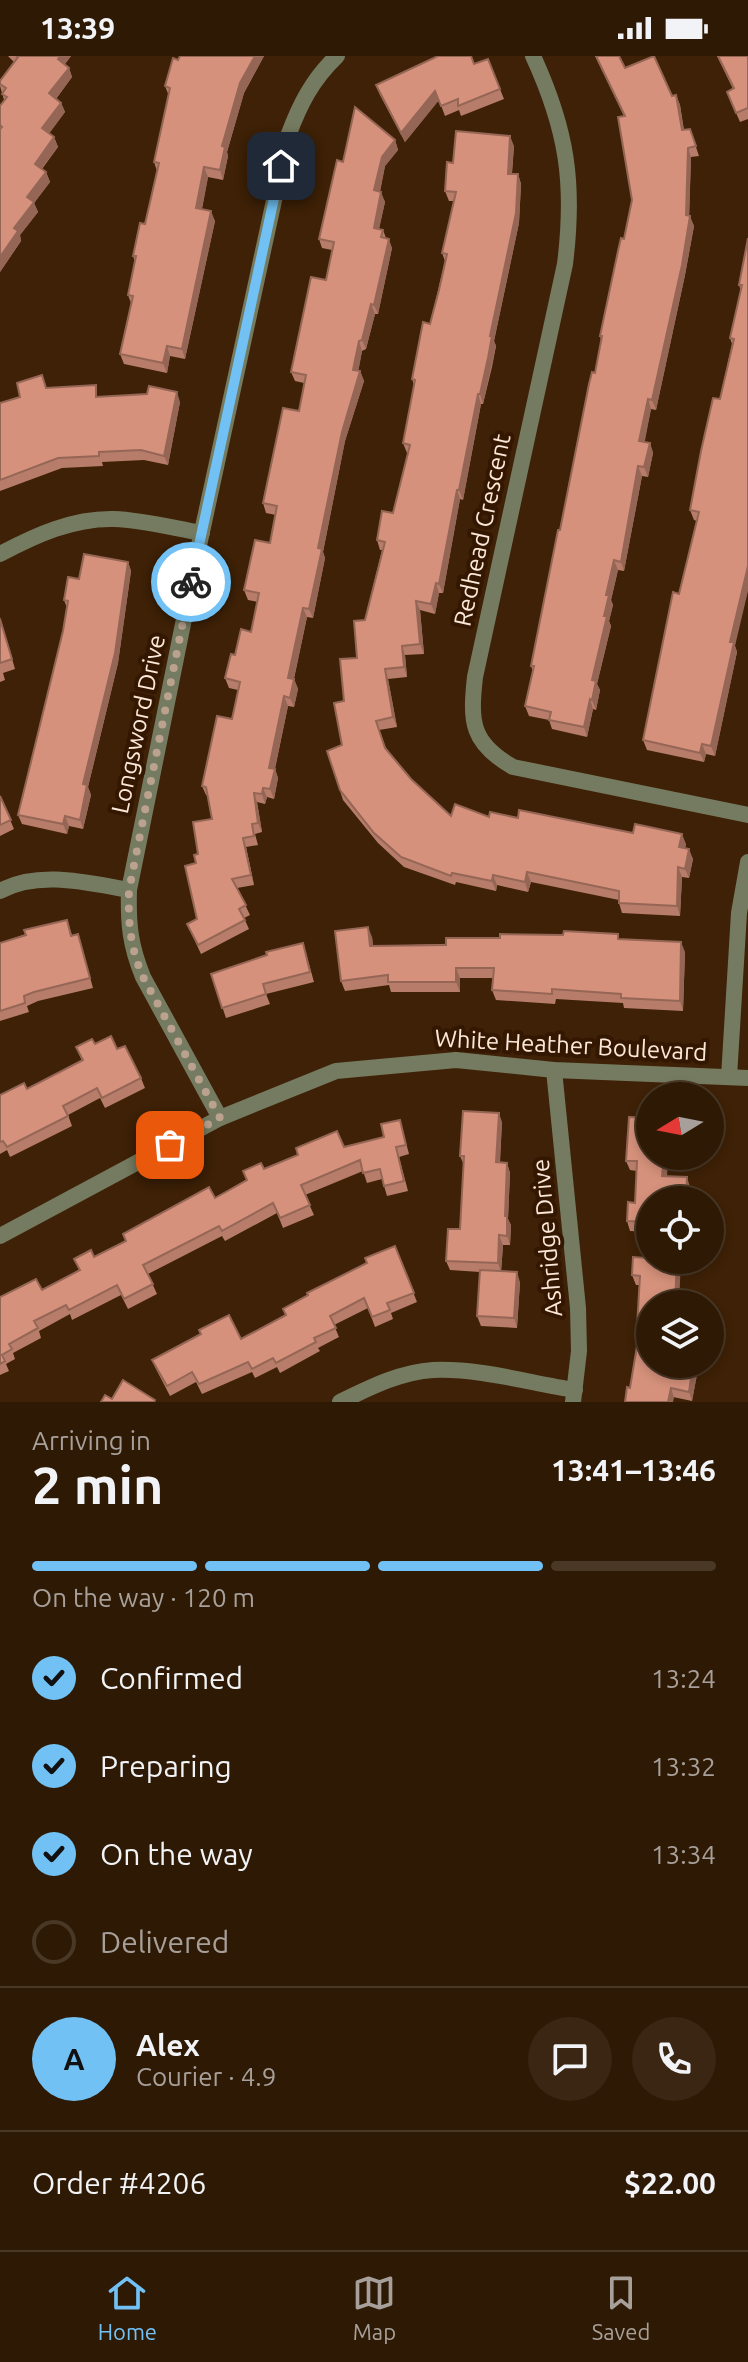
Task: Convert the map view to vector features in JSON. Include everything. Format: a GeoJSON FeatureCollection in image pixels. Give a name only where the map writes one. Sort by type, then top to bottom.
{"type":"FeatureCollection","features":[{"type":"Feature","properties":{"kind":"street","name":"Longsword Drive"},"geometry":{"type":"LineString","coordinates":[[220,1118],[135,957],[129,937],[129,890],[288,136],[301,100],[319,73],[337,56]]}},
{"type":"Feature","properties":{"kind":"street","name":"Redhead Crescent"},"geometry":{"type":"LineString","coordinates":[[533,56],[564,137],[570,184],[570,223],[565,264],[475,677],[471,710],[479,737],[492,755],[513,767],[748,815]]}},
{"type":"Feature","properties":{"kind":"street"},"geometry":{"type":"LineString","coordinates":[[0,554],[32,537],[73,523],[115,519],[202,533]]}},
{"type":"Feature","properties":{"kind":"street"},"geometry":{"type":"LineString","coordinates":[[729,1077],[739,913],[748,862]]}},
{"type":"Feature","properties":{"kind":"street"},"geometry":{"type":"LineString","coordinates":[[0,891],[45,880],[70,880],[129,890]]}},
{"type":"Feature","properties":{"kind":"street","name":"White Heather Boulevard"},"geometry":{"type":"LineString","coordinates":[[0,1236],[220,1118],[336,1071],[456,1060],[554,1070],[748,1078]]}},
{"type":"Feature","properties":{"kind":"street","name":"Ashridge Drive"},"geometry":{"type":"LineString","coordinates":[[554,1070],[578,1308],[579,1351],[574,1396]]}},
{"type":"Feature","properties":{"kind":"street"},"geometry":{"type":"LineString","coordinates":[[340,1402],[407,1374],[432,1370],[461,1371],[574,1396]]}},
{"type":"Feature","properties":{"kind":"building"},"geometry":{"type":"Polygon","coordinates":[[[16,56],[60,56],[58,59],[69,68],[49,93],[61,103],[42,128],[54,137],[35,164],[46,172],[27,197],[34,202],[14,228],[18,231],[0,257],[0,106],[7,97],[2,94],[6,88],[0,81],[16,56]]]}},
{"type":"Feature","properties":{"kind":"building"},"geometry":{"type":"Polygon","coordinates":[[[180,56],[255,56],[240,83],[222,146],[225,147],[220,170],[204,167],[196,208],[211,211],[182,349],[167,346],[163,363],[120,354],[133,296],[128,295],[136,256],[133,256],[140,223],[145,224],[159,163],[154,162],[170,88],[165,86],[173,58],[178,60],[180,56]]]}},
{"type":"Feature","properties":{"kind":"building"},"geometry":{"type":"Polygon","coordinates":[[[438,56],[471,56],[474,64],[488,59],[500,89],[458,106],[458,99],[441,106],[435,91],[401,133],[376,85],[438,56]]]}},
{"type":"Feature","properties":{"kind":"building"},"geometry":{"type":"Polygon","coordinates":[[[596,56],[619,56],[625,68],[654,56],[672,96],[676,95],[682,130],[690,129],[696,146],[688,148],[686,215],[690,216],[682,265],[652,400],[648,399],[639,441],[650,443],[644,467],[638,466],[621,562],[614,560],[606,595],[609,595],[604,616],[607,616],[592,680],[596,681],[584,727],[549,720],[551,712],[525,706],[558,530],[589,384],[592,372],[595,373],[618,251],[621,238],[624,239],[632,200],[618,117],[625,116],[596,56]]]}},
{"type":"Feature","properties":{"kind":"building"},"geometry":{"type":"Polygon","coordinates":[[[718,56],[748,56],[748,108],[736,113],[727,92],[734,88],[718,56]]]}},
{"type":"Feature","properties":{"kind":"building"},"geometry":{"type":"Polygon","coordinates":[[[355,107],[395,140],[382,157],[374,190],[381,192],[374,228],[383,230],[381,237],[389,239],[374,305],[371,304],[362,340],[359,341],[353,370],[360,371],[342,432],[309,609],[303,608],[288,678],[294,679],[290,698],[284,696],[269,768],[275,769],[270,789],[263,788],[262,794],[254,793],[258,823],[252,824],[254,836],[243,838],[251,875],[232,879],[246,905],[239,909],[245,920],[198,945],[187,924],[197,919],[185,866],[196,863],[194,855],[198,854],[193,822],[212,819],[206,787],[202,786],[217,716],[232,719],[240,682],[225,678],[241,629],[251,632],[259,593],[244,590],[255,540],[270,543],[277,506],[263,503],[283,408],[299,411],[306,375],[291,372],[311,277],[326,280],[334,242],[319,239],[337,160],[343,162],[355,107]]]}},
{"type":"Feature","properties":{"kind":"building"},"geometry":{"type":"Polygon","coordinates":[[[456,131],[510,136],[508,174],[518,174],[516,213],[439,584],[436,583],[431,604],[416,601],[420,644],[402,646],[404,667],[385,669],[393,717],[376,721],[385,748],[411,779],[451,816],[455,804],[489,817],[490,812],[518,818],[519,810],[633,833],[635,824],[682,834],[679,847],[689,849],[685,869],[678,867],[677,906],[619,903],[619,891],[527,872],[525,882],[493,875],[492,881],[452,873],[451,876],[401,857],[374,833],[340,790],[327,751],[342,745],[334,703],[344,701],[340,659],[357,658],[354,621],[365,620],[385,542],[377,540],[382,511],[393,513],[410,445],[403,443],[423,322],[430,324],[447,254],[442,253],[456,192],[445,191],[447,162],[453,163],[456,131]]]}},
{"type":"Feature","properties":{"kind":"building"},"geometry":{"type":"Polygon","coordinates":[[[748,238],[748,566],[711,746],[702,744],[700,753],[643,740],[673,592],[679,594],[699,512],[690,510],[713,398],[720,399],[734,339],[730,338],[742,285],[739,285],[748,238]]]}},
{"type":"Feature","properties":{"kind":"building"},"geometry":{"type":"Polygon","coordinates":[[[42,375],[46,388],[96,385],[96,397],[147,394],[149,386],[177,392],[164,456],[141,450],[58,458],[0,480],[0,403],[20,397],[17,383],[42,375]]]}},
{"type":"Feature","properties":{"kind":"building"},"geometry":{"type":"Polygon","coordinates":[[[84,554],[128,562],[115,653],[83,784],[87,785],[80,820],[65,816],[63,824],[18,815],[63,631],[68,577],[79,579],[84,554]]]}},
{"type":"Feature","properties":{"kind":"building"},"geometry":{"type":"Polygon","coordinates":[[[0,619],[12,659],[0,663],[0,619]]]}},
{"type":"Feature","properties":{"kind":"building"},"geometry":{"type":"Polygon","coordinates":[[[0,796],[11,820],[0,825],[0,796]]]}},
{"type":"Feature","properties":{"kind":"building"},"geometry":{"type":"Polygon","coordinates":[[[67,920],[71,936],[78,934],[90,978],[34,992],[24,996],[25,1003],[0,1011],[0,943],[26,935],[24,930],[67,920]]]}},
{"type":"Feature","properties":{"kind":"building"},"geometry":{"type":"Polygon","coordinates":[[[368,927],[370,946],[446,945],[446,938],[500,938],[500,934],[563,935],[564,931],[618,934],[618,939],[681,942],[680,1001],[621,998],[621,994],[552,989],[552,994],[492,990],[494,968],[456,968],[456,982],[388,982],[388,975],[341,981],[335,931],[368,927]]]}},
{"type":"Feature","properties":{"kind":"building"},"geometry":{"type":"Polygon","coordinates":[[[303,943],[310,972],[263,984],[266,994],[222,1008],[211,974],[267,955],[266,952],[303,943]]]}},
{"type":"Feature","properties":{"kind":"building"},"geometry":{"type":"Polygon","coordinates":[[[111,1036],[117,1049],[125,1046],[141,1078],[102,1098],[97,1088],[63,1106],[68,1116],[7,1147],[3,1141],[0,1142],[0,1095],[24,1083],[27,1089],[83,1060],[76,1047],[92,1039],[95,1044],[111,1036]]]}},
{"type":"Feature","properties":{"kind":"building"},"geometry":{"type":"Polygon","coordinates":[[[463,1111],[499,1113],[496,1162],[507,1163],[507,1236],[499,1235],[498,1263],[446,1261],[448,1229],[460,1229],[463,1111]]]}},
{"type":"Feature","properties":{"kind":"building"},"geometry":{"type":"Polygon","coordinates":[[[629,1117],[636,1117],[636,1161],[626,1161],[629,1117]]]}},
{"type":"Feature","properties":{"kind":"building"},"geometry":{"type":"Polygon","coordinates":[[[400,1120],[406,1145],[396,1147],[404,1181],[384,1186],[380,1169],[363,1173],[360,1160],[301,1185],[310,1205],[280,1218],[273,1203],[222,1231],[219,1226],[143,1265],[153,1284],[124,1299],[117,1285],[69,1310],[66,1305],[34,1321],[38,1328],[9,1344],[12,1349],[2,1355],[5,1361],[0,1364],[0,1297],[36,1279],[42,1290],[80,1270],[74,1259],[91,1250],[94,1257],[126,1241],[123,1234],[209,1187],[215,1198],[247,1180],[243,1171],[261,1163],[264,1169],[298,1155],[296,1148],[337,1131],[344,1147],[384,1137],[381,1124],[400,1120]]]}},
{"type":"Feature","properties":{"kind":"building"},"geometry":{"type":"Polygon","coordinates":[[[637,1170],[663,1170],[662,1176],[687,1177],[687,1186],[636,1186],[636,1221],[627,1221],[628,1202],[635,1203],[637,1170]]]}},
{"type":"Feature","properties":{"kind":"building"},"geometry":{"type":"Polygon","coordinates":[[[395,1246],[414,1293],[387,1303],[390,1310],[372,1317],[364,1298],[330,1316],[336,1328],[314,1338],[316,1342],[276,1363],[273,1358],[252,1369],[248,1362],[199,1384],[192,1372],[167,1386],[152,1360],[229,1315],[241,1339],[286,1315],[283,1309],[307,1293],[367,1263],[365,1258],[395,1246]]]}},
{"type":"Feature","properties":{"kind":"building"},"geometry":{"type":"Polygon","coordinates":[[[633,1257],[636,1257],[636,1274],[676,1274],[676,1290],[639,1290],[640,1276],[632,1275],[633,1257]]]}},
{"type":"Feature","properties":{"kind":"building"},"geometry":{"type":"Polygon","coordinates":[[[480,1270],[517,1272],[514,1318],[477,1316],[480,1270]]]}},
{"type":"Feature","properties":{"kind":"building"},"geometry":{"type":"Polygon","coordinates":[[[636,1352],[636,1378],[691,1378],[689,1392],[671,1388],[668,1402],[625,1402],[627,1387],[630,1388],[636,1352]]]}},
{"type":"Feature","properties":{"kind":"building"},"geometry":{"type":"Polygon","coordinates":[[[123,1380],[154,1402],[101,1402],[105,1395],[112,1399],[123,1380]]]}},
{"type":"Feature","properties":{"kind":"way so far"},"geometry":{"type":"LineString","coordinates":[[170,1145],[220,1118],[135,957],[129,937],[129,890],[191,582]]}},
{"type":"Feature","properties":{"kind":"route"},"geometry":{"type":"LineString","coordinates":[[191,582],[281,166]]}}]}
